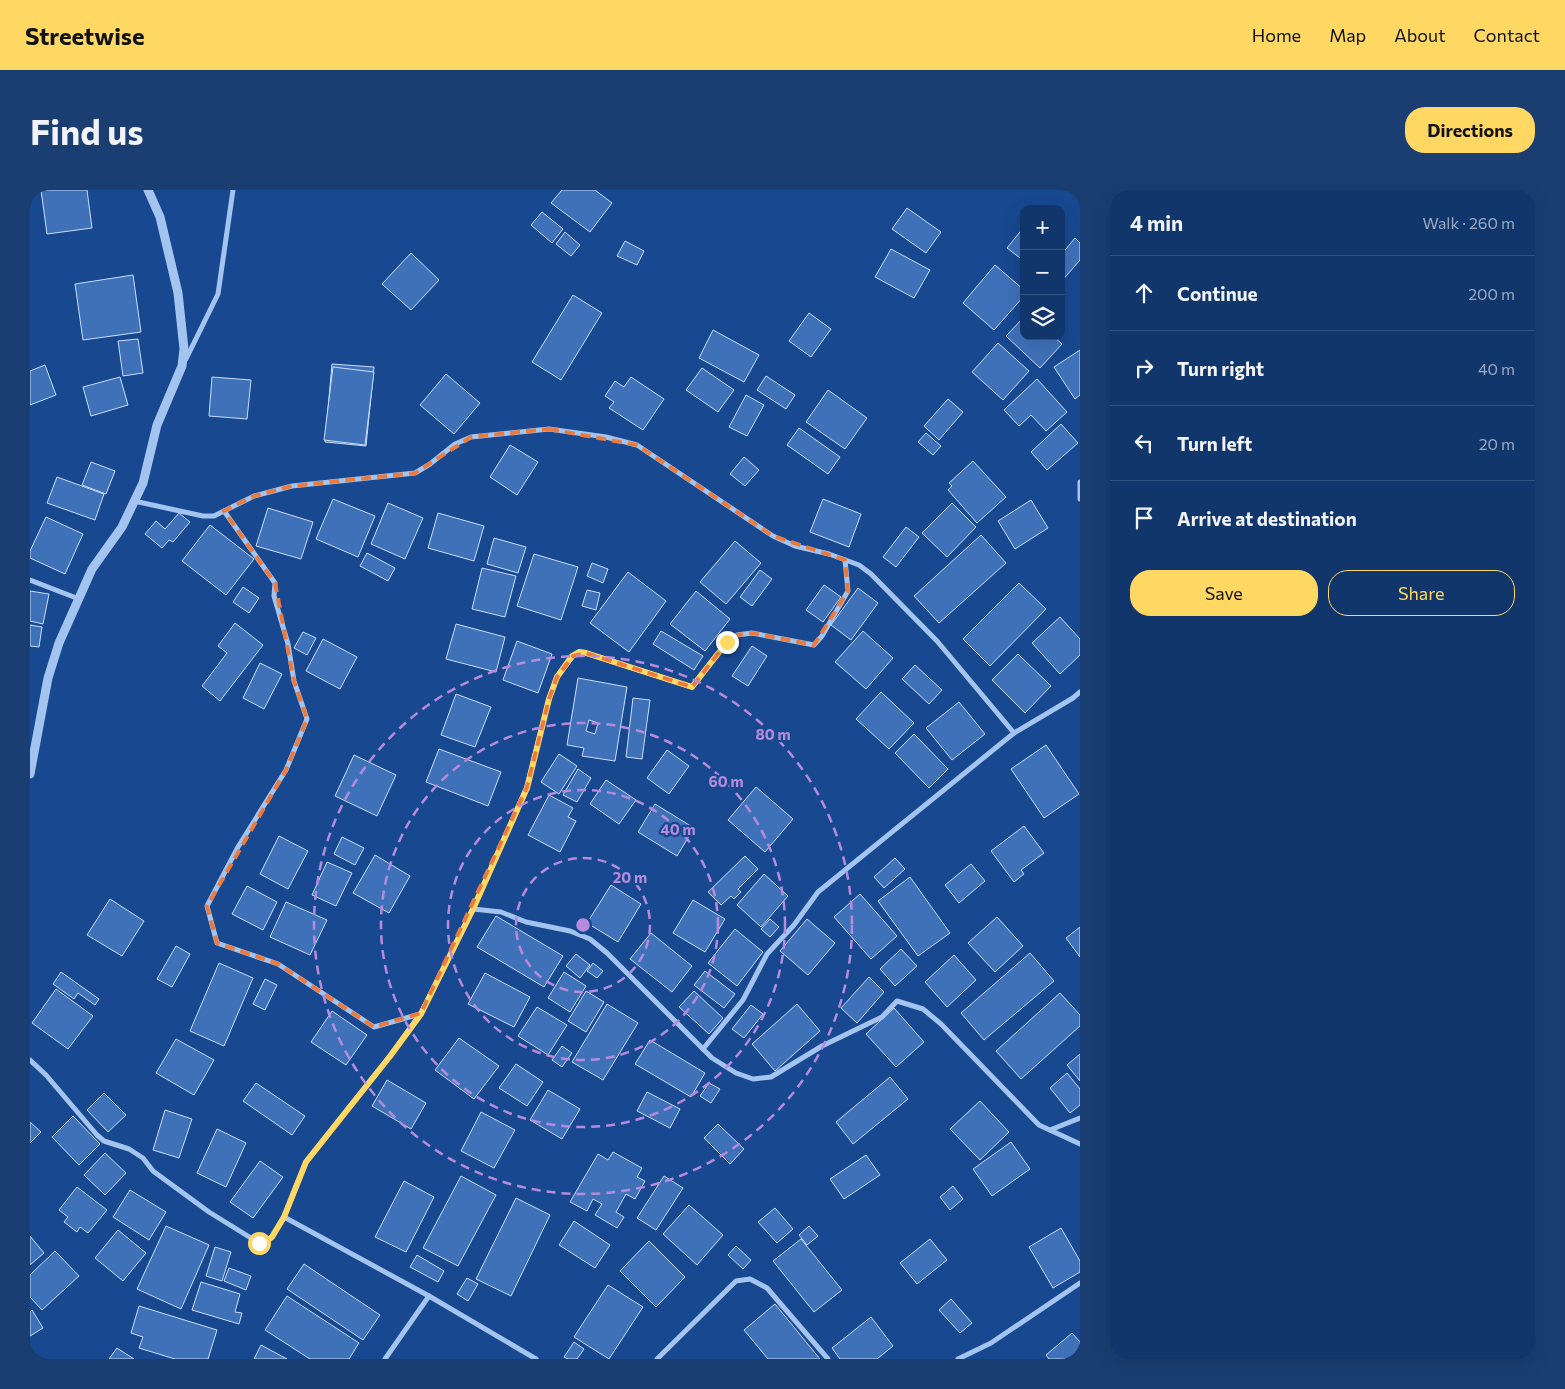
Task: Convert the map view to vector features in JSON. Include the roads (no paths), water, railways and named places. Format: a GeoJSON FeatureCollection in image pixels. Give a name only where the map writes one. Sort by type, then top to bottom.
{"type":"FeatureCollection","features":[{"type":"Feature","properties":{"kind":"street"},"geometry":{"type":"LineString","coordinates":[[148,190],[160,217],[178,293],[184,349],[182,366]]}},
{"type":"Feature","properties":{"kind":"street"},"geometry":{"type":"LineString","coordinates":[[30,774],[48,678],[60,643],[92,569],[122,528],[144,483],[157,425],[182,366],[218,294],[233,190]]}},
{"type":"Feature","properties":{"kind":"street"},"geometry":{"type":"LineString","coordinates":[[134,501],[203,516],[214,516],[254,496],[292,486],[414,473],[430,464],[455,444],[470,438],[549,429],[606,436],[637,445],[773,536],[795,546],[829,554],[858,565],[871,574],[937,641],[1014,733]]}},
{"type":"Feature","properties":{"kind":"street"},"geometry":{"type":"LineString","coordinates":[[1080,482],[1080,499]]}},
{"type":"Feature","properties":{"kind":"street"},"geometry":{"type":"LineString","coordinates":[[224,511],[275,583],[274,596],[288,644],[294,681],[307,719],[286,770],[238,847],[207,906],[217,943],[278,964],[374,1027],[421,1014]]}},
{"type":"Feature","properties":{"kind":"street"},"geometry":{"type":"LineString","coordinates":[[30,1060],[46,1075],[104,1141],[130,1149],[143,1158],[153,1171],[209,1212],[259,1243],[267,1241],[272,1237],[284,1217],[306,1162],[421,1014],[473,909],[527,788],[549,699],[557,677],[572,656],[579,652],[586,653],[692,687],[727,642],[737,635],[752,634],[814,645],[822,636],[848,591],[845,560]]}},
{"type":"Feature","properties":{"kind":"street"},"geometry":{"type":"LineString","coordinates":[[30,580],[79,598]]}},
{"type":"Feature","properties":{"kind":"street"},"geometry":{"type":"LineString","coordinates":[[703,1049],[743,1000],[767,954],[794,925],[818,892],[1014,733],[1080,692]]}},
{"type":"Feature","properties":{"kind":"street"},"geometry":{"type":"LineString","coordinates":[[473,909],[501,912],[526,922],[570,930],[590,938],[608,953],[712,1058],[736,1073],[753,1079],[771,1077],[822,1046],[882,1017],[897,1001],[923,1009],[941,1024],[1039,1126],[1080,1144]]}},
{"type":"Feature","properties":{"kind":"street"},"geometry":{"type":"LineString","coordinates":[[1050,1130],[1080,1118]]}},
{"type":"Feature","properties":{"kind":"street"},"geometry":{"type":"LineString","coordinates":[[284,1217],[429,1296],[536,1359]]}},
{"type":"Feature","properties":{"kind":"street"},"geometry":{"type":"LineString","coordinates":[[656,1359],[736,1280],[750,1279],[767,1288],[828,1359]]}},
{"type":"Feature","properties":{"kind":"street"},"geometry":{"type":"LineString","coordinates":[[958,1359],[991,1343],[1080,1283]]}},
{"type":"Feature","properties":{"kind":"street"},"geometry":{"type":"LineString","coordinates":[[384,1359],[429,1296]]}}]}
